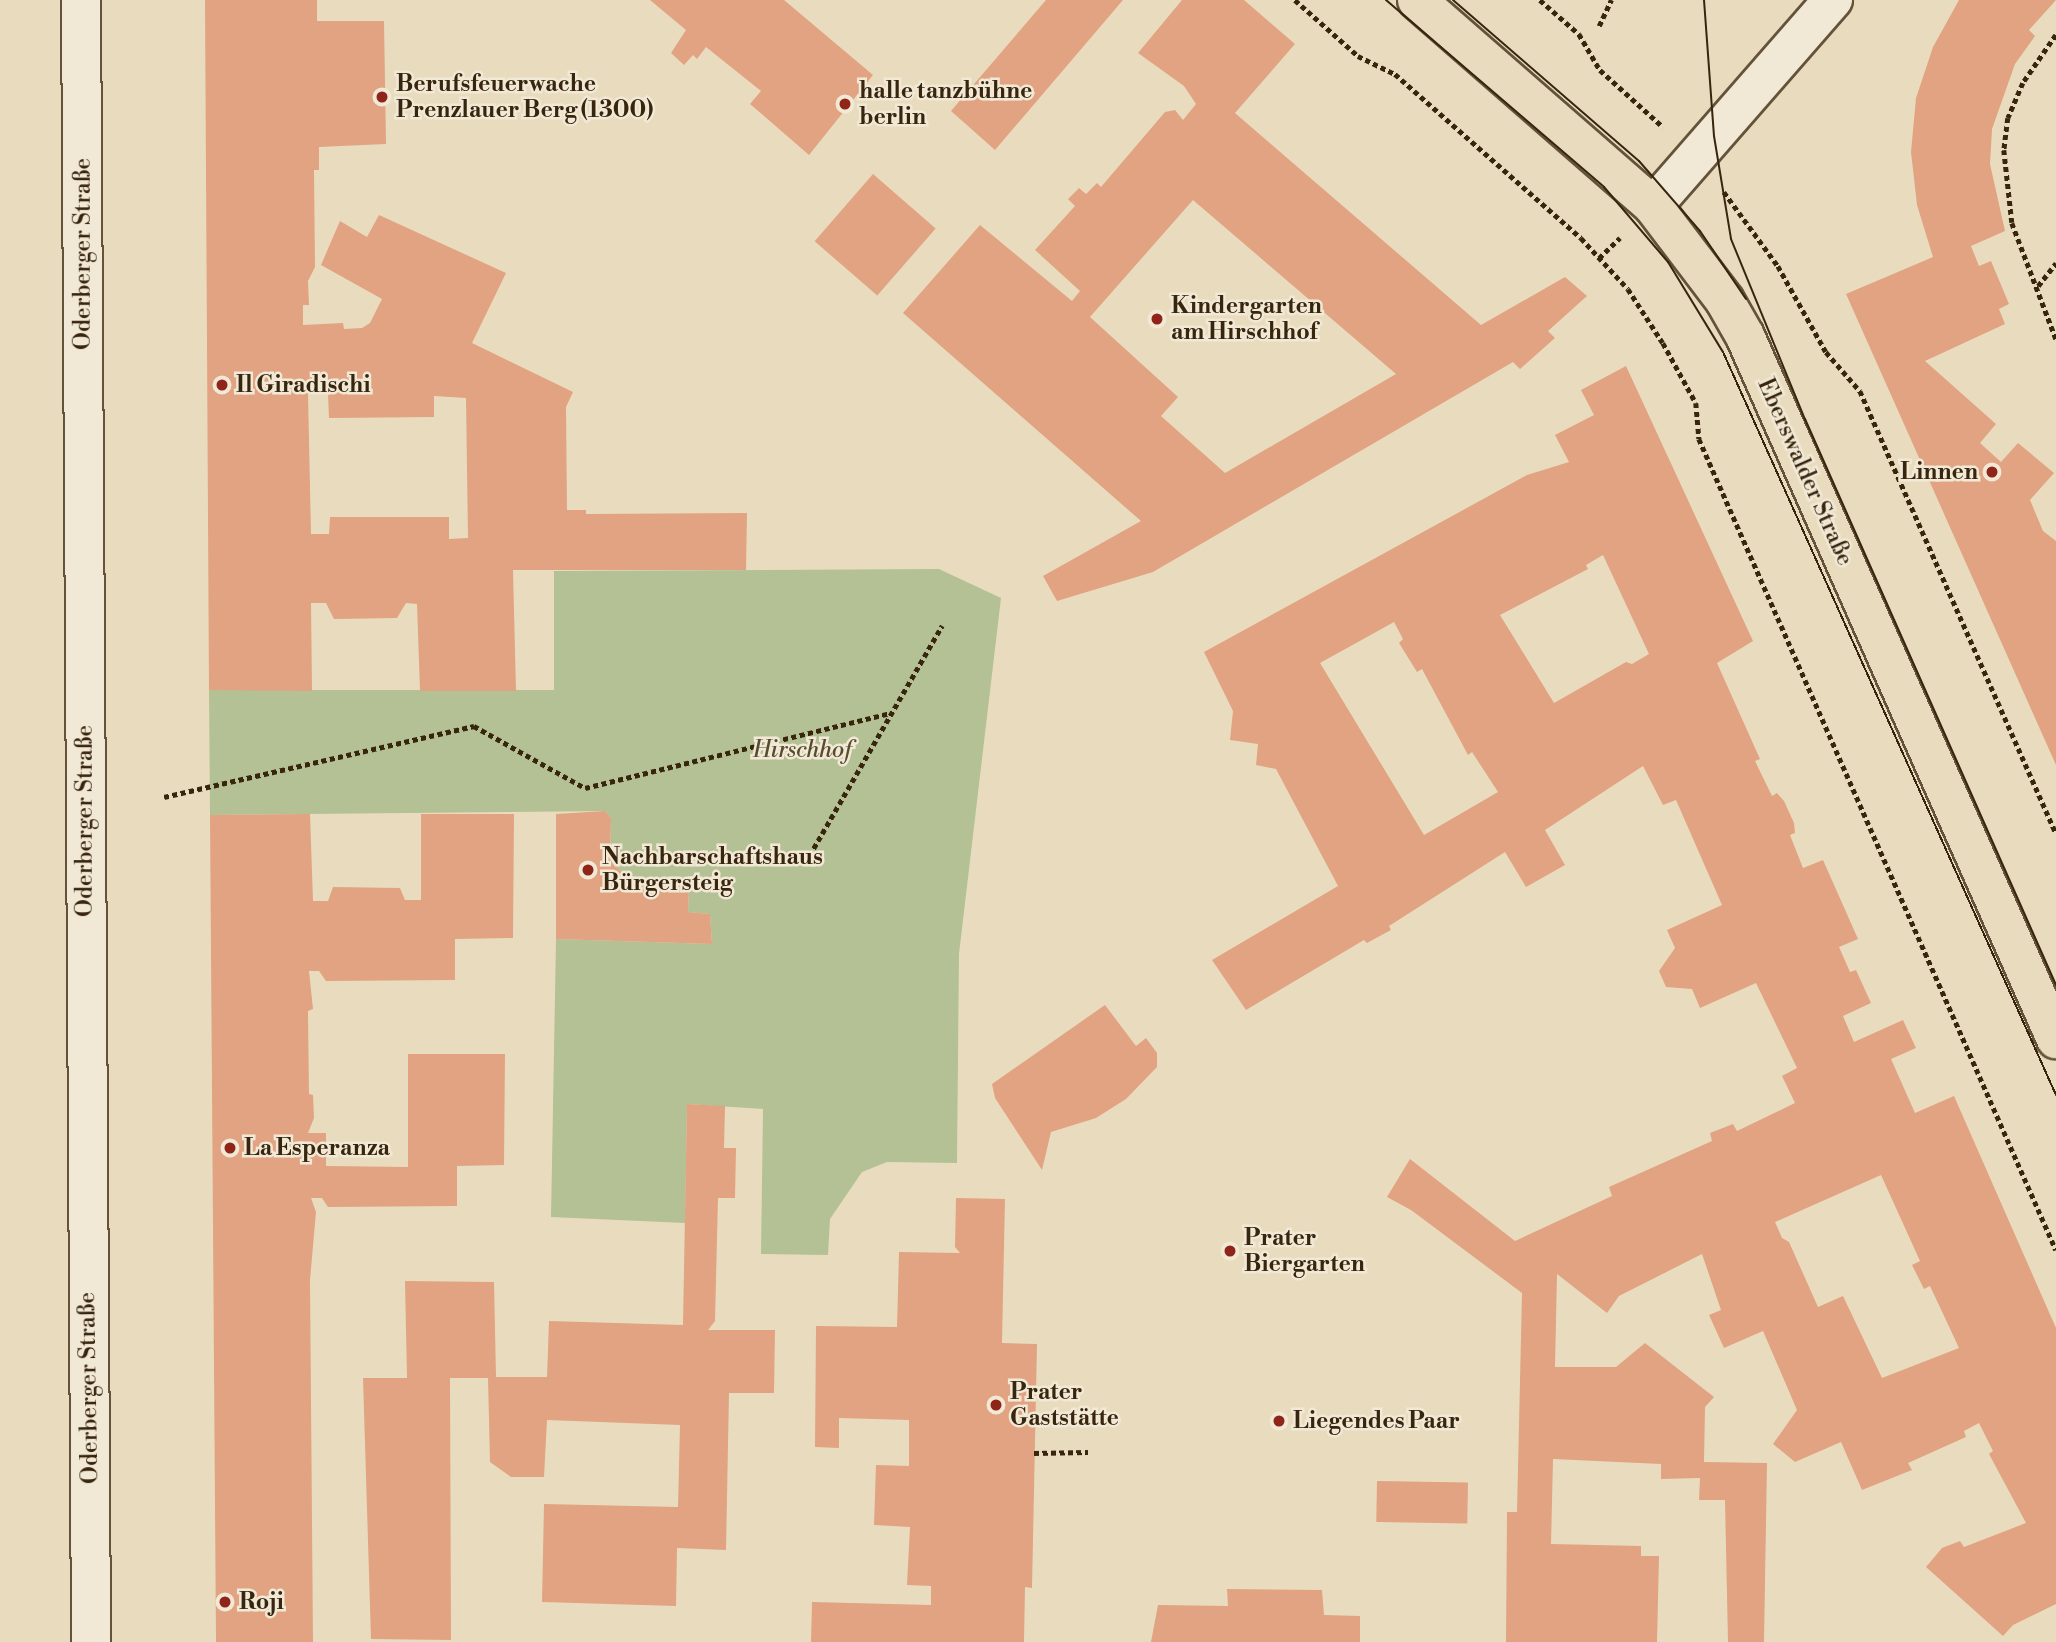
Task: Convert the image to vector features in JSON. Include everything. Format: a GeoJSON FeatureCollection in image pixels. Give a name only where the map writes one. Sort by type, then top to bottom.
{"type":"FeatureCollection","features":[{"type":"Feature","properties":{"kind":"main road","name":"Eberswalder Straße"},"geometry":{"type":"LineString","coordinates":[[1418,0],[1653,206],[1687,247],[1745,336],[2056,1039]]}},
{"type":"Feature","properties":{"kind":"street","name":"Oderberger Straße"},"geometry":{"type":"LineString","coordinates":[[81,0],[91,1642]]}},
{"type":"Feature","properties":{"kind":"street"},"geometry":{"type":"LineString","coordinates":[[1653,206],[1833,0]]}},
{"type":"Feature","properties":{"kind":"path"},"geometry":{"type":"LineString","coordinates":[[1295,0],[1358,56],[1395,74],[1581,238],[1628,289],[1663,343],[1696,403],[1699,439],[2056,1250]]}},
{"type":"Feature","properties":{"kind":"path"},"geometry":{"type":"LineString","coordinates":[[1540,0],[1579,34],[1600,70],[1636,101]]}},
{"type":"Feature","properties":{"kind":"path"},"geometry":{"type":"LineString","coordinates":[[1600,26],[1611,0]]}},
{"type":"Feature","properties":{"kind":"path"},"geometry":{"type":"LineString","coordinates":[[2056,36],[2023,83],[2008,118],[2004,150],[2012,223],[2056,339]]}},
{"type":"Feature","properties":{"kind":"path"},"geometry":{"type":"LineString","coordinates":[[2038,286],[2056,263]]}},
{"type":"Feature","properties":{"kind":"path"},"geometry":{"type":"LineString","coordinates":[[1795,293],[1820,343],[1860,391],[2056,834]]}},
{"type":"Feature","properties":{"kind":"path"},"geometry":{"type":"LineString","coordinates":[[805,863],[942,626]]}},
{"type":"Feature","properties":{"kind":"path"},"geometry":{"type":"LineString","coordinates":[[164,797],[474,726],[585,788],[891,713]]}},
{"type":"Feature","properties":{"kind":"path"},"geometry":{"type":"LineString","coordinates":[[1034,1453],[1088,1452]]}},
{"type":"Feature","properties":{"kind":"green space","name":"Hirschhof"},"geometry":{"type":"Polygon","coordinates":[[[939,569],[1001,598],[959,954],[957,1163],[887,1162],[862,1172],[830,1219],[828,1255],[761,1254],[763,1109],[687,1104],[685,1223],[551,1217],[556,939],[712,944],[710,914],[688,912],[689,889],[678,880],[628,878],[610,861],[611,818],[605,811],[210,815],[209,690],[554,690],[554,571],[939,569]]]}},
{"type":"Feature","properties":{"kind":"building"},"geometry":{"type":"Polygon","coordinates":[[[205,0],[317,0],[317,21],[384,21],[386,144],[319,147],[319,170],[314,170],[315,267],[308,281],[309,305],[303,305],[303,325],[343,323],[344,329],[362,328],[370,323],[382,299],[321,265],[340,221],[367,237],[379,215],[506,273],[472,343],[573,392],[566,407],[567,510],[586,510],[586,514],[747,513],[746,570],[513,570],[516,691],[420,691],[417,604],[406,603],[397,618],[334,619],[326,603],[311,603],[312,691],[209,690],[205,0]],[[308,394],[311,534],[329,534],[330,517],[449,517],[449,539],[468,538],[466,398],[434,396],[434,417],[329,418],[328,394],[308,394]]]}},
{"type":"Feature","properties":{"kind":"building"},"geometry":{"type":"Polygon","coordinates":[[[650,0],[784,0],[873,75],[809,155],[750,104],[761,91],[706,47],[697,59],[693,55],[684,65],[671,53],[686,30],[650,0]]]}},
{"type":"Feature","properties":{"kind":"building"},"geometry":{"type":"Polygon","coordinates":[[[1046,0],[1123,0],[995,150],[951,111],[1046,0]]]}},
{"type":"Feature","properties":{"kind":"building"},"geometry":{"type":"Polygon","coordinates":[[[1182,0],[1244,0],[1295,44],[1235,113],[1481,325],[1565,277],[1587,296],[1548,331],[1555,338],[1520,369],[1513,362],[1153,572],[1057,601],[1043,576],[1141,521],[903,313],[980,225],[1072,301],[1080,291],[1035,250],[1075,206],[1068,199],[1079,188],[1086,194],[1097,183],[1101,187],[1165,112],[1175,110],[1183,120],[1196,104],[1184,86],[1138,53],[1182,0]],[[1193,200],[1090,317],[1178,397],[1161,416],[1225,473],[1396,374],[1193,200]]]}},
{"type":"Feature","properties":{"kind":"building"},"geometry":{"type":"Polygon","coordinates":[[[1959,0],[2056,0],[2029,30],[2035,36],[2015,64],[1992,129],[1990,164],[2005,231],[1971,246],[1979,266],[1991,261],[2009,304],[1999,309],[2005,324],[1925,361],[1996,424],[1980,443],[2001,462],[2018,443],[2054,473],[2030,500],[2043,531],[2056,541],[2056,765],[1846,294],[1933,257],[1917,205],[1911,152],[1916,98],[1933,47],[1959,0]]]}},
{"type":"Feature","properties":{"kind":"building"},"geometry":{"type":"Polygon","coordinates":[[[873,174],[936,228],[877,296],[815,241],[873,174]]]}},
{"type":"Feature","properties":{"kind":"building"},"geometry":{"type":"Polygon","coordinates":[[[1626,366],[1753,641],[1717,663],[1760,759],[1755,761],[1772,796],[1777,793],[1784,801],[1794,823],[1795,833],[1790,835],[1803,868],[1823,860],[1858,939],[1839,947],[1850,972],[1856,970],[1871,1003],[1843,1016],[1854,1042],[1903,1020],[1916,1048],[1891,1059],[1915,1113],[1954,1096],[2056,1328],[2056,1604],[2013,1625],[2003,1636],[1926,1567],[1942,1548],[1960,1541],[1964,1547],[2026,1523],[1989,1454],[1993,1451],[1979,1423],[1964,1431],[1966,1437],[1908,1463],[1912,1470],[1862,1490],[1841,1442],[1795,1462],[1773,1444],[1797,1410],[1763,1331],[1724,1348],[1709,1315],[1721,1310],[1702,1254],[1619,1296],[1607,1313],[1557,1274],[1555,1367],[1616,1367],[1645,1343],[1714,1397],[1705,1407],[1704,1462],[1767,1463],[1764,1642],[1728,1642],[1725,1500],[1699,1500],[1700,1478],[1661,1479],[1661,1464],[1553,1459],[1551,1544],[1641,1546],[1641,1556],[1659,1556],[1657,1642],[1506,1642],[1507,1512],[1517,1512],[1522,1293],[1411,1210],[1387,1197],[1410,1159],[1515,1241],[1612,1196],[1609,1187],[1712,1141],[1710,1133],[1733,1124],[1737,1131],[1795,1103],[1782,1076],[1797,1068],[1756,983],[1700,1008],[1692,989],[1666,987],[1659,971],[1675,948],[1667,930],[1722,905],[1676,800],[1663,805],[1643,766],[1545,830],[1565,865],[1526,887],[1505,852],[1389,926],[1391,930],[1367,943],[1364,940],[1246,1010],[1212,960],[1338,886],[1276,769],[1256,765],[1258,744],[1230,740],[1233,711],[1204,652],[1527,475],[1569,462],[1555,435],[1594,415],[1581,390],[1626,366]],[[1603,555],[1586,565],[1588,569],[1500,615],[1554,703],[1626,662],[1632,664],[1649,654],[1603,555]],[[1394,622],[1320,663],[1424,835],[1498,792],[1472,752],[1468,755],[1422,669],[1417,672],[1399,643],[1403,639],[1394,622]],[[1881,1175],[1775,1222],[1782,1238],[1789,1242],[1818,1307],[1843,1296],[1882,1378],[1959,1348],[1930,1286],[1924,1289],[1912,1265],[1920,1261],[1881,1175]]]}},
{"type":"Feature","properties":{"kind":"building","name":"Nachbarschaftshaus Bürgersteig"},"geometry":{"type":"Polygon","coordinates":[[[605,811],[611,818],[610,861],[628,878],[678,880],[689,889],[688,912],[710,914],[712,944],[556,939],[556,814],[605,811]]]}},
{"type":"Feature","properties":{"kind":"building"},"geometry":{"type":"Polygon","coordinates":[[[310,814],[313,901],[328,901],[333,887],[400,888],[405,900],[421,900],[421,814],[514,814],[513,938],[455,939],[455,980],[326,981],[319,971],[309,971],[313,1009],[308,1011],[309,1094],[313,1095],[314,1118],[308,1133],[326,1133],[326,1166],[408,1167],[408,1054],[505,1054],[504,1165],[457,1166],[457,1206],[328,1207],[322,1198],[311,1198],[316,1212],[310,1280],[313,1642],[216,1642],[210,815],[310,814]]]}},
{"type":"Feature","properties":{"kind":"building"},"geometry":{"type":"Polygon","coordinates":[[[1105,1005],[1136,1046],[1146,1038],[1157,1053],[1157,1067],[1126,1099],[1096,1118],[1051,1132],[1042,1170],[995,1098],[992,1084],[1105,1005]]]}},
{"type":"Feature","properties":{"kind":"building"},"geometry":{"type":"Polygon","coordinates":[[[687,1104],[725,1106],[724,1148],[736,1148],[735,1198],[718,1198],[715,1321],[708,1330],[775,1330],[774,1393],[729,1393],[726,1550],[677,1548],[676,1606],[542,1602],[544,1504],[678,1507],[680,1425],[547,1420],[544,1477],[511,1477],[490,1462],[488,1378],[450,1378],[451,1640],[371,1639],[363,1378],[407,1378],[405,1281],[494,1282],[496,1377],[547,1377],[549,1321],[683,1325],[687,1104]]]}},
{"type":"Feature","properties":{"kind":"building"},"geometry":{"type":"Polygon","coordinates":[[[956,1198],[1005,1199],[1002,1343],[1037,1344],[1032,1588],[1025,1587],[1024,1642],[811,1642],[812,1602],[931,1605],[931,1586],[907,1585],[910,1527],[874,1525],[876,1465],[909,1466],[909,1420],[839,1418],[839,1448],[815,1447],[816,1326],[897,1327],[899,1252],[960,1253],[955,1247],[956,1198]]]}},
{"type":"Feature","properties":{"kind":"building"},"geometry":{"type":"Polygon","coordinates":[[[1377,1481],[1468,1483],[1467,1524],[1376,1522],[1377,1481]]]}},
{"type":"Feature","properties":{"kind":"building"},"geometry":{"type":"Polygon","coordinates":[[[1227,1589],[1322,1590],[1324,1615],[1360,1616],[1360,1642],[1151,1642],[1158,1605],[1228,1606],[1227,1589]]]}},
{"type":"Feature","properties":{"kind":"tram line"},"geometry":{"type":"LineString","coordinates":[[1386,0],[1604,187],[1668,262],[1723,352],[2056,1095]]}},
{"type":"Feature","properties":{"kind":"tram line"},"geometry":{"type":"LineString","coordinates":[[1453,0],[1639,161],[1700,231],[1746,299]]}},
{"type":"Feature","properties":{"kind":"tram line"},"geometry":{"type":"LineString","coordinates":[[1704,0],[1714,136],[1731,239],[1805,419],[2056,985]]}},
{"type":"Feature","properties":{"kind":"place","name":"Berufsfeuerwache Prenzlauer Berg (1300)"},"geometry":{"type":"Point","coordinates":[382,97]}},
{"type":"Feature","properties":{"kind":"place","name":"halle tanzbühne berlin"},"geometry":{"type":"Point","coordinates":[845,104]}},
{"type":"Feature","properties":{"kind":"place","name":"Kindergarten am Hirschhof"},"geometry":{"type":"Point","coordinates":[1157,319]}},
{"type":"Feature","properties":{"kind":"place","name":"Il Giradischi"},"geometry":{"type":"Point","coordinates":[222,385]}},
{"type":"Feature","properties":{"kind":"place","name":"Linnen"},"geometry":{"type":"Point","coordinates":[1992,472]}},
{"type":"Feature","properties":{"kind":"place","name":"Nachbarschaftshaus Bürgersteig"},"geometry":{"type":"Point","coordinates":[588,870]}},
{"type":"Feature","properties":{"kind":"place","name":"La Esperanza"},"geometry":{"type":"Point","coordinates":[230,1148]}},
{"type":"Feature","properties":{"kind":"place","name":"Prater Biergarten"},"geometry":{"type":"Point","coordinates":[1230,1251]}},
{"type":"Feature","properties":{"kind":"place","name":"Prater Gaststätte"},"geometry":{"type":"Point","coordinates":[996,1405]}},
{"type":"Feature","properties":{"kind":"place","name":"Liegendes Paar"},"geometry":{"type":"Point","coordinates":[1279,1421]}},
{"type":"Feature","properties":{"kind":"place","name":"Roji"},"geometry":{"type":"Point","coordinates":[225,1602]}}]}
